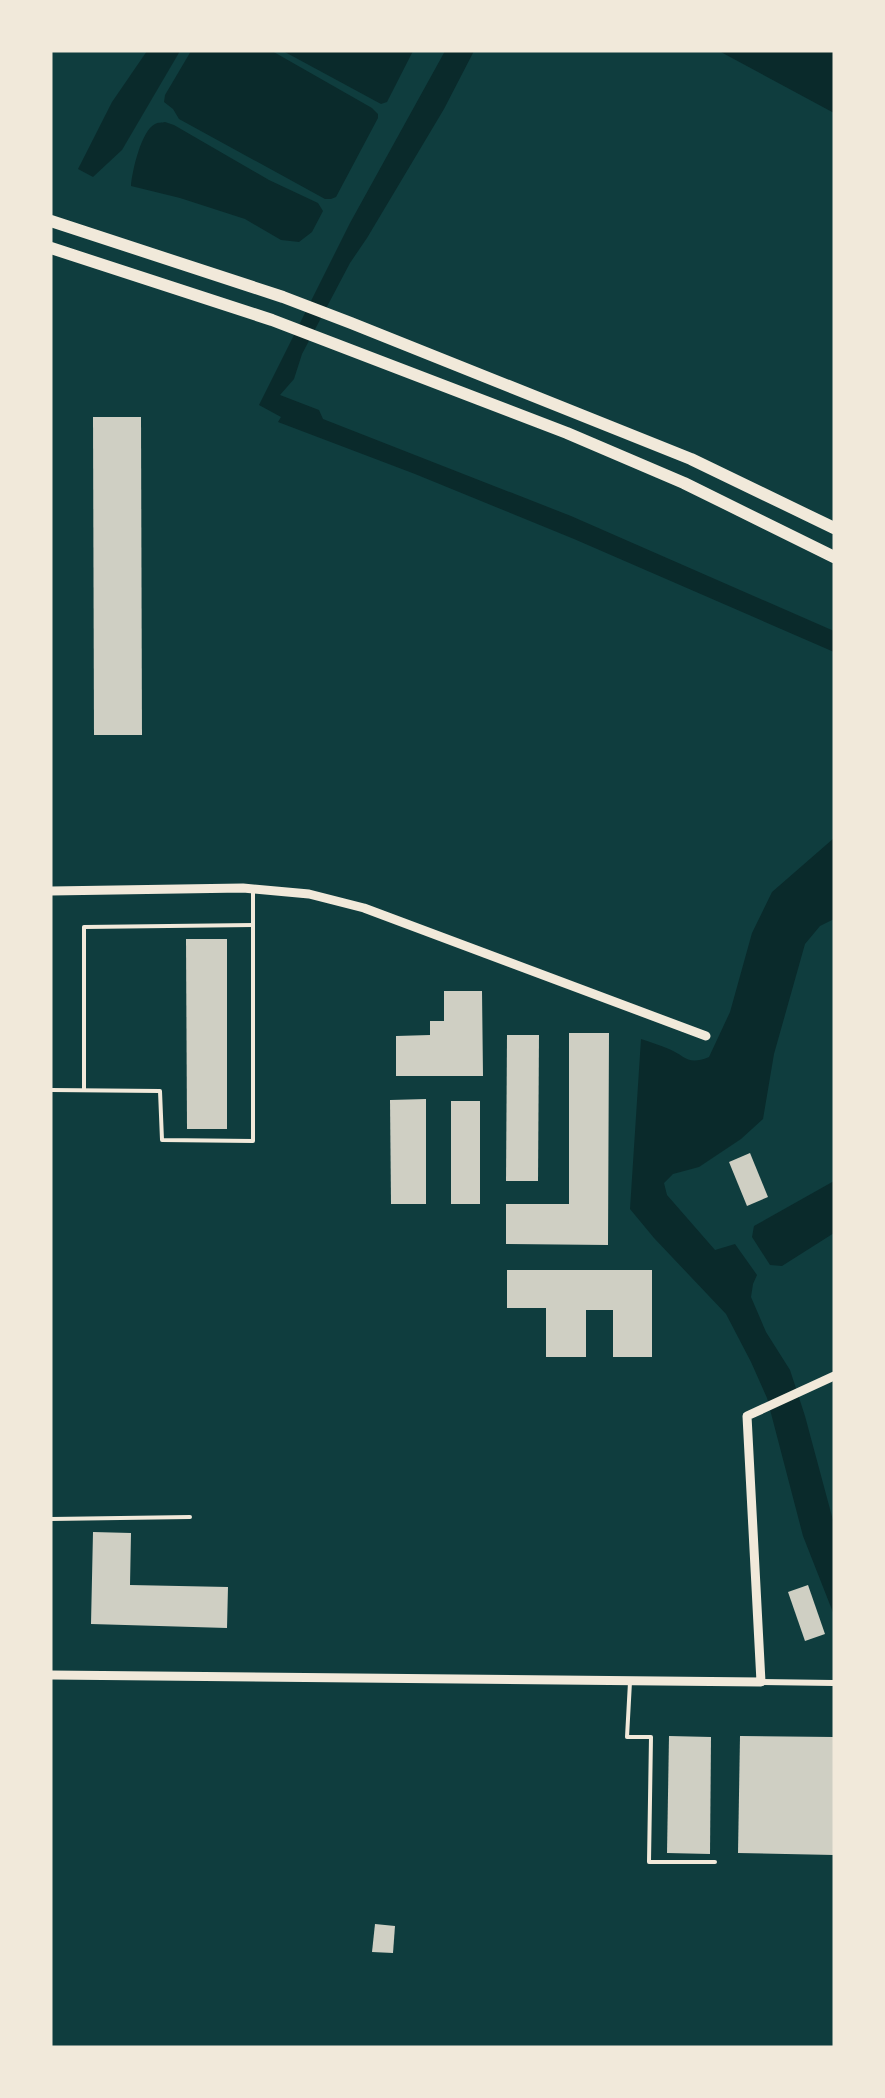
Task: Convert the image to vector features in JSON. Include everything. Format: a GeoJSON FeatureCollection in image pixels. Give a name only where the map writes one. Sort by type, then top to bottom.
{"type":"FeatureCollection","features":[{"type":"Feature","properties":{"kind":"highway"},"geometry":{"type":"LineString","coordinates":[[51,221],[283,297],[351,323],[691,459],[834,528]]}},
{"type":"Feature","properties":{"kind":"highway"},"geometry":{"type":"LineString","coordinates":[[51,248],[272,320],[545,425],[684,483],[834,557]]}},
{"type":"Feature","properties":{"kind":"street"},"geometry":{"type":"LineString","coordinates":[[51,891],[253,889],[309,894],[364,908],[706,1036]]}},
{"type":"Feature","properties":{"kind":"street"},"geometry":{"type":"LineString","coordinates":[[761,1682],[747,1416],[834,1376]]}},
{"type":"Feature","properties":{"kind":"street"},"geometry":{"type":"LineString","coordinates":[[51,1675],[834,1683]]}},
{"type":"Feature","properties":{"kind":"lane"},"geometry":{"type":"LineString","coordinates":[[51,1090],[160,1091],[162,1140],[253,1141],[253,889]]}},
{"type":"Feature","properties":{"kind":"lane"},"geometry":{"type":"LineString","coordinates":[[84,1090],[84,927],[253,925]]}},
{"type":"Feature","properties":{"kind":"lane"},"geometry":{"type":"LineString","coordinates":[[51,1519],[190,1517]]}},
{"type":"Feature","properties":{"kind":"lane"},"geometry":{"type":"LineString","coordinates":[[630,1681],[627,1737],[651,1737],[649,1862],[715,1862]]}},
{"type":"Feature","properties":{"kind":"water"},"geometry":{"type":"Polygon","coordinates":[[[147,51],[180,51],[122,150],[93,177],[78,169],[112,102],[147,51]]]}},
{"type":"Feature","properties":{"kind":"water"},"geometry":{"type":"Polygon","coordinates":[[[191,51],[272,51],[372,108],[378,114],[378,118],[336,197],[325,199],[179,119],[173,109],[164,102],[165,95],[191,51]]]}},
{"type":"Feature","properties":{"kind":"water"},"geometry":{"type":"Polygon","coordinates":[[[283,51],[413,51],[387,102],[381,104],[283,51]]]}},
{"type":"Feature","properties":{"kind":"water"},"geometry":{"type":"Polygon","coordinates":[[[445,51],[474,51],[444,109],[350,263],[302,354],[294,379],[280,395],[319,410],[323,419],[571,516],[834,631],[834,652],[574,539],[415,474],[278,422],[281,417],[259,405],[350,223],[445,51]]]}},
{"type":"Feature","properties":{"kind":"water"},"geometry":{"type":"Polygon","coordinates":[[[719,51],[834,51],[834,113],[719,51]]]}},
{"type":"Feature","properties":{"kind":"water"},"geometry":{"type":"Polygon","coordinates":[[[165,122],[269,180],[318,203],[323,211],[312,232],[299,242],[281,240],[245,219],[180,198],[131,186],[135,162],[145,135],[155,124],[165,122]]]}},
{"type":"Feature","properties":{"kind":"water"},"geometry":{"type":"Polygon","coordinates":[[[834,838],[834,919],[820,926],[805,944],[774,1054],[763,1119],[741,1139],[699,1167],[673,1174],[664,1183],[667,1195],[715,1250],[735,1244],[757,1275],[751,1297],[766,1332],[790,1370],[834,1524],[834,1615],[803,1536],[767,1398],[751,1362],[726,1314],[654,1238],[630,1209],[641,1039],[687,1059],[696,1061],[709,1057],[730,1012],[752,933],[772,892],[834,838]]]}},
{"type":"Feature","properties":{"kind":"water"},"geometry":{"type":"Polygon","coordinates":[[[834,1181],[834,1233],[782,1266],[770,1265],[752,1237],[754,1226],[834,1181]]]}},
{"type":"Feature","properties":{"kind":"building"},"geometry":{"type":"Polygon","coordinates":[[[93,417],[141,417],[142,735],[94,735],[93,417]]]}},
{"type":"Feature","properties":{"kind":"building"},"geometry":{"type":"Polygon","coordinates":[[[186,939],[227,939],[227,1129],[187,1129],[186,939]]]}},
{"type":"Feature","properties":{"kind":"building"},"geometry":{"type":"Polygon","coordinates":[[[444,991],[482,991],[483,1076],[396,1076],[396,1036],[430,1035],[430,1021],[444,1021],[444,991]]]}},
{"type":"Feature","properties":{"kind":"building"},"geometry":{"type":"Polygon","coordinates":[[[569,1033],[609,1033],[608,1245],[506,1244],[506,1204],[569,1204],[569,1033]]]}},
{"type":"Feature","properties":{"kind":"building"},"geometry":{"type":"Polygon","coordinates":[[[507,1035],[539,1035],[538,1181],[506,1181],[507,1035]]]}},
{"type":"Feature","properties":{"kind":"building"},"geometry":{"type":"Polygon","coordinates":[[[426,1099],[426,1204],[391,1204],[390,1100],[426,1099]]]}},
{"type":"Feature","properties":{"kind":"building"},"geometry":{"type":"Polygon","coordinates":[[[451,1101],[480,1101],[480,1204],[451,1204],[451,1101]]]}},
{"type":"Feature","properties":{"kind":"building"},"geometry":{"type":"Polygon","coordinates":[[[750,1153],[768,1197],[747,1206],[729,1162],[750,1153]]]}},
{"type":"Feature","properties":{"kind":"building"},"geometry":{"type":"Polygon","coordinates":[[[507,1270],[652,1270],[652,1357],[613,1357],[613,1310],[586,1310],[586,1357],[546,1357],[546,1308],[507,1308],[507,1270]]]}},
{"type":"Feature","properties":{"kind":"building"},"geometry":{"type":"Polygon","coordinates":[[[93,1532],[131,1533],[130,1585],[228,1587],[227,1628],[91,1624],[93,1532]]]}},
{"type":"Feature","properties":{"kind":"building"},"geometry":{"type":"Polygon","coordinates":[[[808,1585],[825,1634],[805,1641],[788,1592],[808,1585]]]}},
{"type":"Feature","properties":{"kind":"building"},"geometry":{"type":"Polygon","coordinates":[[[669,1736],[711,1737],[710,1854],[667,1853],[669,1736]]]}},
{"type":"Feature","properties":{"kind":"building"},"geometry":{"type":"Polygon","coordinates":[[[740,1736],[834,1737],[834,1855],[738,1853],[740,1736]]]}},
{"type":"Feature","properties":{"kind":"building"},"geometry":{"type":"Polygon","coordinates":[[[375,1924],[395,1926],[393,1953],[372,1952],[375,1924]]]}}]}
